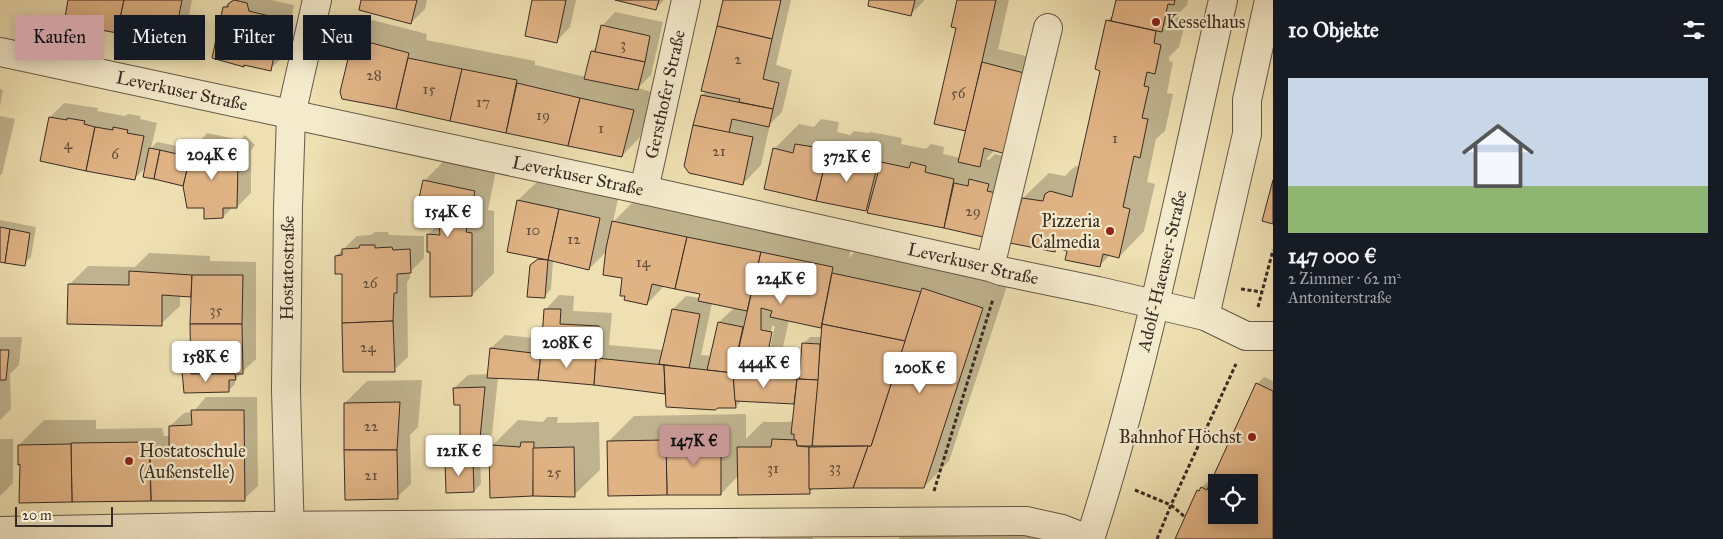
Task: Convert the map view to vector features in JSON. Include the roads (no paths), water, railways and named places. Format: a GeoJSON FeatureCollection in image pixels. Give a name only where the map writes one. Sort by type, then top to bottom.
{"type":"FeatureCollection","features":[{"type":"Feature","properties":{"kind":"street","name":"Hostatostraße"},"geometry":{"type":"LineString","coordinates":[[289,532],[286,390],[291,115],[317,0]]}},
{"type":"Feature","properties":{"kind":"street","name":"Gersthofer Straße"},"geometry":{"type":"LineString","coordinates":[[644,190],[686,0]]}},
{"type":"Feature","properties":{"kind":"street","name":"Adolf-Haeuser-Straße"},"geometry":{"type":"LineString","coordinates":[[1089,539],[1109,480],[1154,304],[1223,0]]}},
{"type":"Feature","properties":{"kind":"street"},"geometry":{"type":"LineString","coordinates":[[1205,316],[1247,134],[1247,100],[1269,0]]}},
{"type":"Feature","properties":{"kind":"street"},"geometry":{"type":"LineString","coordinates":[[996,269],[1048,28]]}},
{"type":"Feature","properties":{"kind":"street","name":"Leverkuser Straße"},"geometry":{"type":"LineString","coordinates":[[0,52],[1044,278],[1205,316],[1246,336],[1273,336]]}},
{"type":"Feature","properties":{"kind":"street"},"geometry":{"type":"LineString","coordinates":[[0,531],[289,532],[1026,521],[1062,529],[1089,539]]}},
{"type":"Feature","properties":{"kind":"place","name":"Kesselhaus"},"geometry":{"type":"Point","coordinates":[1156,22]}},
{"type":"Feature","properties":{"kind":"place","name":"Pizzeria Calmedia"},"geometry":{"type":"Point","coordinates":[1110,231]}},
{"type":"Feature","properties":{"kind":"place","name":"Bahnhof Höchst"},"geometry":{"type":"Point","coordinates":[1252,437]}},
{"type":"Feature","properties":{"kind":"place","name":"Hostatoschule (Außenstelle)"},"geometry":{"type":"Point","coordinates":[129,461]}}]}
